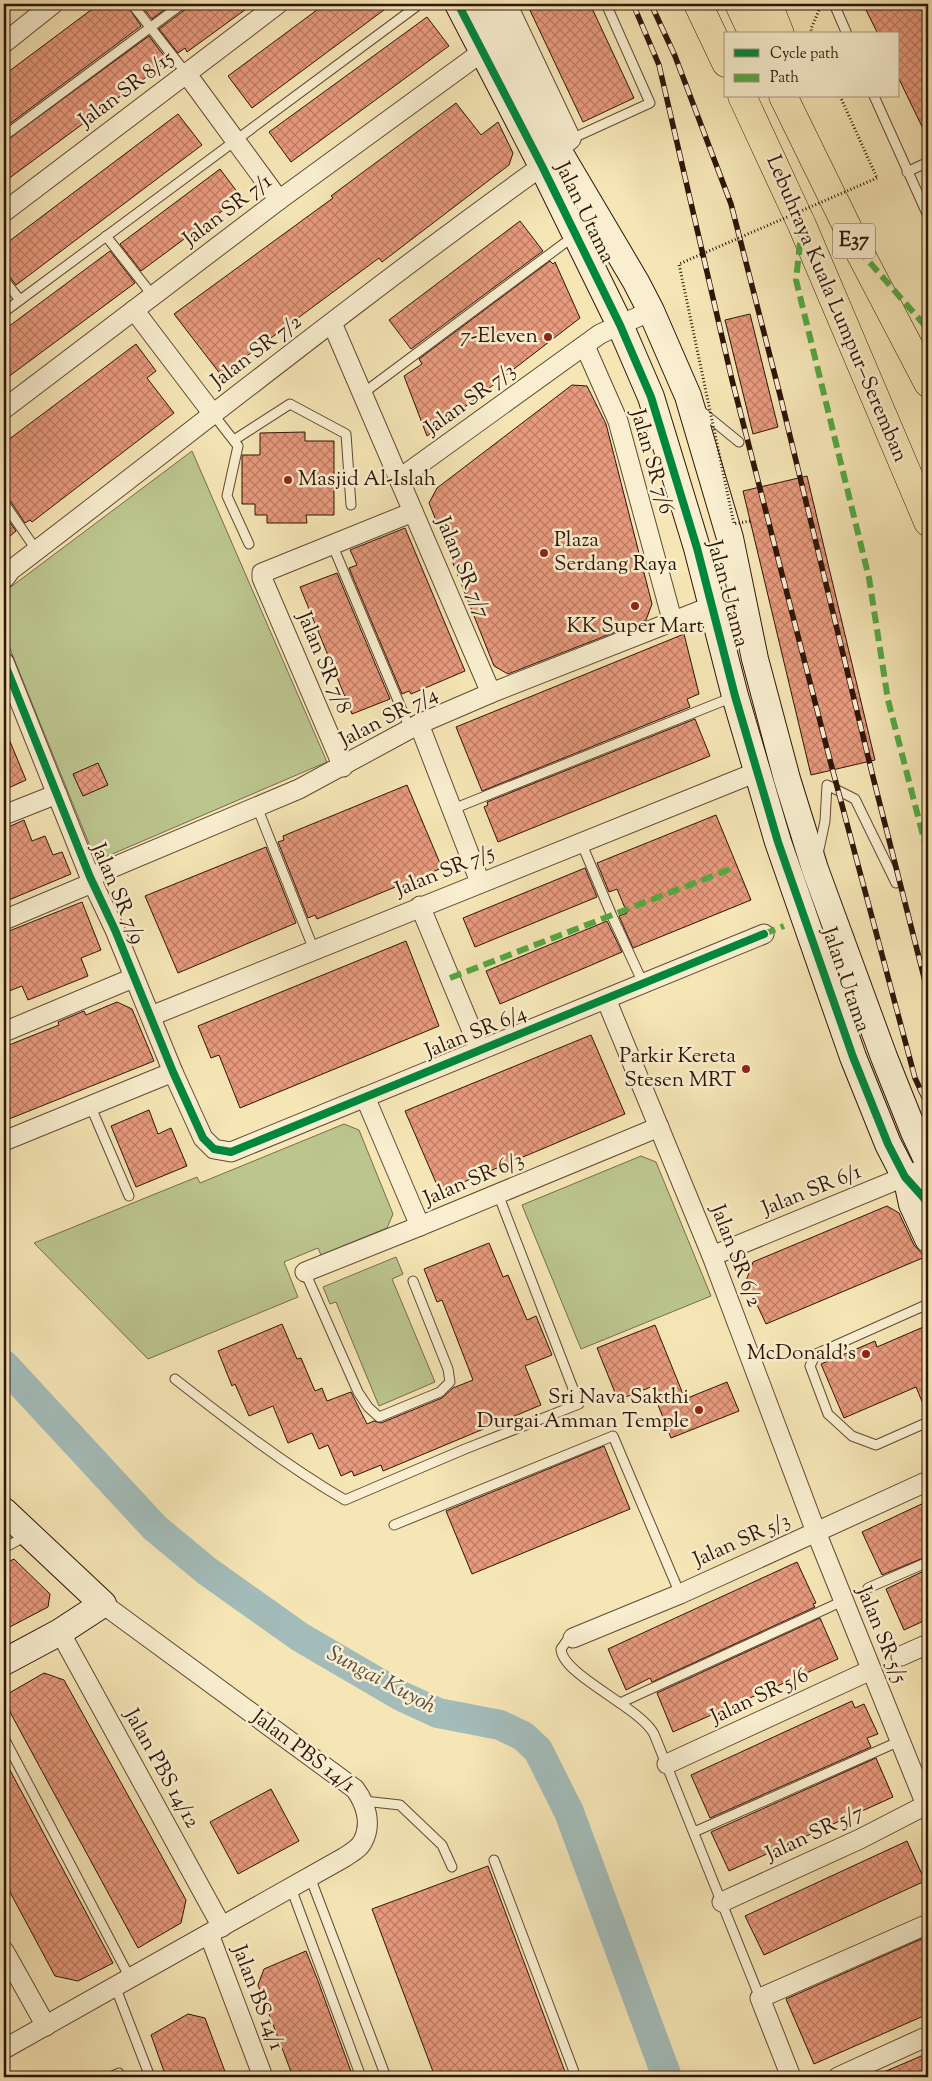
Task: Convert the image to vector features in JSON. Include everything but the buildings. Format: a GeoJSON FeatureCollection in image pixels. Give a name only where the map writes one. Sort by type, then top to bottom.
{"type":"FeatureCollection","features":[{"type":"Feature","properties":{"kind":"highway"},"geometry":{"type":"LineString","coordinates":[[698,4],[724,59]]}},
{"type":"Feature","properties":{"kind":"highway"},"geometry":{"type":"LineString","coordinates":[[739,4],[752,32]]}},
{"type":"Feature","properties":{"kind":"highway"},"geometry":{"type":"LineString","coordinates":[[768,4],[779,32]]}},
{"type":"Feature","properties":{"kind":"highway","name":"Lebuhraya Kuala Lumpur–Seremban"},"geometry":{"type":"LineString","coordinates":[[743,98],[802,225],[928,522]]}},
{"type":"Feature","properties":{"kind":"highway","name":"Lebuhraya Kuala Lumpur–Seremban"},"geometry":{"type":"LineString","coordinates":[[784,98],[858,249],[928,383]]}},
{"type":"Feature","properties":{"kind":"highway"},"geometry":{"type":"LineString","coordinates":[[802,98],[808,149]]}},
{"type":"Feature","properties":{"kind":"street"},"geometry":{"type":"LineString","coordinates":[[4,43],[53,4]]}},
{"type":"Feature","properties":{"kind":"street","name":"Jalan SR 8/15"},"geometry":{"type":"LineString","coordinates":[[4,212],[278,4]]}},
{"type":"Feature","properties":{"kind":"street","name":"Jalan Utama"},"geometry":{"type":"LineString","coordinates":[[458,4],[482,52],[557,152],[575,235],[620,325],[652,397],[662,426],[735,696],[778,842],[853,1057],[888,1144],[917,1172],[923,1197],[928,1206]]}},
{"type":"Feature","properties":{"kind":"street","name":"Jalan Utama"},"geometry":{"type":"LineString","coordinates":[[484,4],[557,152],[651,311],[688,396],[730,538],[755,659],[787,779],[815,868],[884,1058],[928,1162]]}},
{"type":"Feature","properties":{"kind":"street"},"geometry":{"type":"LineString","coordinates":[[507,4],[557,152]]}},
{"type":"Feature","properties":{"kind":"street","name":"Jalan SR 7/1"},"geometry":{"type":"LineString","coordinates":[[4,409],[279,200],[482,52]]}},
{"type":"Feature","properties":{"kind":"street"},"geometry":{"type":"LineString","coordinates":[[186,73],[279,200]]}},
{"type":"Feature","properties":{"kind":"street","name":"Jalan SR 7/2"},"geometry":{"type":"LineString","coordinates":[[4,579],[11,570],[213,414],[557,152]]}},
{"type":"Feature","properties":{"kind":"street"},"geometry":{"type":"LineString","coordinates":[[134,310],[213,414]]}},
{"type":"Feature","properties":{"kind":"street","name":"Jalan SR 7/3"},"geometry":{"type":"LineString","coordinates":[[399,479],[600,334],[651,311]]}},
{"type":"Feature","properties":{"kind":"street","name":"Jalan SR 7/7"},"geometry":{"type":"LineString","coordinates":[[332,323],[491,693]]}},
{"type":"Feature","properties":{"kind":"street","name":"Jalan SR 7/6"},"geometry":{"type":"LineString","coordinates":[[585,346],[618,421],[673,623]]}},
{"type":"Feature","properties":{"kind":"street"},"geometry":{"type":"LineString","coordinates":[[332,544],[413,512]]}},
{"type":"Feature","properties":{"kind":"street","name":"Jalan SR 7/8"},"geometry":{"type":"LineString","coordinates":[[332,544],[264,572],[262,578],[343,767]]}},
{"type":"Feature","properties":{"kind":"street","name":"Jalan SR 7/4"},"geometry":{"type":"LineString","coordinates":[[4,920],[299,789],[415,727],[491,693],[673,623],[712,606]]}},
{"type":"Feature","properties":{"kind":"street","name":"Jalan SR 7/9"},"geometry":{"type":"LineString","coordinates":[[4,662],[10,699],[57,794],[91,880],[203,1138]]}},
{"type":"Feature","properties":{"kind":"street"},"geometry":{"type":"LineString","coordinates":[[415,727],[452,809],[480,882]]}},
{"type":"Feature","properties":{"kind":"street","name":"Jalan SR 7/5"},"geometry":{"type":"LineString","coordinates":[[151,1016],[420,906],[757,772]]}},
{"type":"Feature","properties":{"kind":"street"},"geometry":{"type":"LineString","coordinates":[[4,815],[57,794]]}},
{"type":"Feature","properties":{"kind":"street"},"geometry":{"type":"LineString","coordinates":[[420,906],[480,1050]]}},
{"type":"Feature","properties":{"kind":"street","name":"Jalan SR 6/4"},"geometry":{"type":"LineString","coordinates":[[203,1138],[214,1149],[231,1152],[764,934]]}},
{"type":"Feature","properties":{"kind":"street"},"geometry":{"type":"LineString","coordinates":[[4,1032],[133,978]]}},
{"type":"Feature","properties":{"kind":"street","name":"Jalan SR 6/2"},"geometry":{"type":"LineString","coordinates":[[606,999],[712,1256],[816,1532]]}},
{"type":"Feature","properties":{"kind":"street"},"geometry":{"type":"LineString","coordinates":[[4,1141],[173,1072]]}},
{"type":"Feature","properties":{"kind":"street"},"geometry":{"type":"LineString","coordinates":[[365,1097],[420,1226]]}},
{"type":"Feature","properties":{"kind":"street","name":"Jalan SR 6/3"},"geometry":{"type":"LineString","coordinates":[[305,1272],[659,1127]]}},
{"type":"Feature","properties":{"kind":"street"},"geometry":{"type":"LineString","coordinates":[[917,1172],[912,1204],[928,1239]]}},
{"type":"Feature","properties":{"kind":"street","name":"Jalan SR 6/1"},"geometry":{"type":"LineString","coordinates":[[712,1256],[917,1172]]}},
{"type":"Feature","properties":{"kind":"street","name":"Jalan SR 5/3"},"geometry":{"type":"LineString","coordinates":[[573,1638],[680,1594],[928,1481]]}},
{"type":"Feature","properties":{"kind":"street","name":"Jalan PBS 14/1"},"geometry":{"type":"LineString","coordinates":[[4,1511],[103,1604],[355,1789],[364,1801],[367,1829],[362,1843],[345,1857],[4,2049]]}},
{"type":"Feature","properties":{"kind":"street","name":"Jalan SR 5/5"},"geometry":{"type":"LineString","coordinates":[[816,1532],[927,1808]]}},
{"type":"Feature","properties":{"kind":"street"},"geometry":{"type":"LineString","coordinates":[[4,1662],[60,1632],[103,1604]]}},
{"type":"Feature","properties":{"kind":"street","name":"Jalan PBS 14/12"},"geometry":{"type":"LineString","coordinates":[[60,1632],[216,1931]]}},
{"type":"Feature","properties":{"kind":"street"},"geometry":{"type":"LineString","coordinates":[[901,1656],[928,1644]]}},
{"type":"Feature","properties":{"kind":"street","name":"Jalan SR 5/6"},"geometry":{"type":"LineString","coordinates":[[667,1764],[871,1670]]}},
{"type":"Feature","properties":{"kind":"street","name":"Jalan SR 5/7"},"geometry":{"type":"LineString","coordinates":[[722,1902],[927,1808]]}},
{"type":"Feature","properties":{"kind":"street"},"geometry":{"type":"LineString","coordinates":[[791,2077],[760,1998],[928,1924]]}},
{"type":"Feature","properties":{"kind":"street","name":"Jalan BS 14/1"},"geometry":{"type":"LineString","coordinates":[[216,1931],[263,2077]]}},
{"type":"Feature","properties":{"kind":"street"},"geometry":{"type":"LineString","coordinates":[[4,1951],[46,2026]]}},
{"type":"Feature","properties":{"kind":"street"},"geometry":{"type":"LineString","coordinates":[[838,2077],[928,2036]]}},
{"type":"Feature","properties":{"kind":"lane"},"geometry":{"type":"LineString","coordinates":[[132,4],[186,73]]}},
{"type":"Feature","properties":{"kind":"lane"},"geometry":{"type":"LineString","coordinates":[[4,136],[182,4]]}},
{"type":"Feature","properties":{"kind":"lane"},"geometry":{"type":"LineString","coordinates":[[557,152],[650,103],[606,4]]}},
{"type":"Feature","properties":{"kind":"lane"},"geometry":{"type":"LineString","coordinates":[[834,4],[846,32]]}},
{"type":"Feature","properties":{"kind":"lane"},"geometry":{"type":"LineString","coordinates":[[4,312],[417,6]]}},
{"type":"Feature","properties":{"kind":"lane"},"geometry":{"type":"LineString","coordinates":[[875,98],[928,216]]}},
{"type":"Feature","properties":{"kind":"lane"},"geometry":{"type":"LineString","coordinates":[[907,172],[928,162]]}},
{"type":"Feature","properties":{"kind":"lane"},"geometry":{"type":"LineString","coordinates":[[362,394],[575,235]]}},
{"type":"Feature","properties":{"kind":"lane"},"geometry":{"type":"LineString","coordinates":[[106,236],[152,296]]}},
{"type":"Feature","properties":{"kind":"lane"},"geometry":{"type":"LineString","coordinates":[[4,280],[20,300]]}},
{"type":"Feature","properties":{"kind":"lane"},"geometry":{"type":"LineString","coordinates":[[688,396],[707,417],[739,442]]}},
{"type":"Feature","properties":{"kind":"lane"},"geometry":{"type":"LineString","coordinates":[[234,440],[290,404],[346,434],[351,505]]}},
{"type":"Feature","properties":{"kind":"lane"},"geometry":{"type":"LineString","coordinates":[[213,414],[238,446],[227,496],[249,544]]}},
{"type":"Feature","properties":{"kind":"lane"},"geometry":{"type":"LineString","coordinates":[[4,503],[37,551]]}},
{"type":"Feature","properties":{"kind":"lane"},"geometry":{"type":"LineString","coordinates":[[332,544],[415,727]]}},
{"type":"Feature","properties":{"kind":"lane"},"geometry":{"type":"LineString","coordinates":[[452,809],[735,696]]}},
{"type":"Feature","properties":{"kind":"lane"},"geometry":{"type":"LineString","coordinates":[[815,868],[824,821],[827,785],[855,799],[896,883]]}},
{"type":"Feature","properties":{"kind":"lane"},"geometry":{"type":"LineString","coordinates":[[257,807],[314,950]]}},
{"type":"Feature","properties":{"kind":"lane"},"geometry":{"type":"LineString","coordinates":[[581,842],[643,983]]}},
{"type":"Feature","properties":{"kind":"lane"},"geometry":{"type":"LineString","coordinates":[[90,1105],[129,1196]]}},
{"type":"Feature","properties":{"kind":"lane"},"geometry":{"type":"LineString","coordinates":[[175,1379],[253,1439],[313,1481],[345,1500],[464,1449],[579,1404],[498,1194]]}},
{"type":"Feature","properties":{"kind":"lane"},"geometry":{"type":"LineString","coordinates":[[305,1272],[358,1392],[368,1407],[379,1417],[440,1392],[450,1382],[448,1369],[413,1281]]}},
{"type":"Feature","properties":{"kind":"lane"},"geometry":{"type":"LineString","coordinates":[[928,1304],[816,1354],[810,1366],[828,1414],[852,1436],[876,1445],[928,1422]]}},
{"type":"Feature","properties":{"kind":"lane"},"geometry":{"type":"LineString","coordinates":[[394,1525],[613,1436],[680,1594]]}},
{"type":"Feature","properties":{"kind":"lane"},"geometry":{"type":"LineString","coordinates":[[4,1548],[28,1535]]}},
{"type":"Feature","properties":{"kind":"lane"},"geometry":{"type":"LineString","coordinates":[[868,1588],[928,1562]]}},
{"type":"Feature","properties":{"kind":"lane"},"geometry":{"type":"LineString","coordinates":[[620,1703],[843,1601]]}},
{"type":"Feature","properties":{"kind":"lane"},"geometry":{"type":"LineString","coordinates":[[573,1638],[566,1642],[561,1649],[565,1660],[649,1725],[667,1764],[760,1998]]}},
{"type":"Feature","properties":{"kind":"lane"},"geometry":{"type":"LineString","coordinates":[[4,1738],[123,1982],[150,2077]]}},
{"type":"Feature","properties":{"kind":"lane"},"geometry":{"type":"LineString","coordinates":[[694,1832],[900,1740]]}},
{"type":"Feature","properties":{"kind":"lane"},"geometry":{"type":"LineString","coordinates":[[364,1801],[400,1805],[442,1845],[452,1867]]}},
{"type":"Feature","properties":{"kind":"lane"},"geometry":{"type":"LineString","coordinates":[[494,1860],[576,2077]]}},
{"type":"Feature","properties":{"kind":"lane"},"geometry":{"type":"LineString","coordinates":[[310,1878],[386,2077]]}},
{"type":"Feature","properties":{"kind":"lane"},"geometry":{"type":"LineString","coordinates":[[291,1888],[362,2077]]}},
{"type":"Feature","properties":{"kind":"lane"},"geometry":{"type":"LineString","coordinates":[[110,2077],[119,2073],[120,2077]]}},
{"type":"Feature","properties":{"kind":"path"},"geometry":{"type":"LineString","coordinates":[[811,32],[810,29],[822,4]]}},
{"type":"Feature","properties":{"kind":"path"},"geometry":{"type":"LineString","coordinates":[[750,521],[734,524],[678,264],[877,178],[841,98]]}},
{"type":"Feature","properties":{"kind":"green space"},"geometry":{"type":"Polygon","coordinates":[[[192,451],[327,762],[96,861],[4,634],[4,592],[192,451]]]}},
{"type":"Feature","properties":{"kind":"green space"},"geometry":{"type":"Polygon","coordinates":[[[344,1124],[359,1130],[393,1214],[387,1228],[321,1255],[318,1248],[284,1262],[298,1297],[148,1359],[34,1243],[197,1177],[200,1183],[344,1124]]]}},
{"type":"Feature","properties":{"kind":"green space"},"geometry":{"type":"Polygon","coordinates":[[[641,1156],[656,1162],[711,1296],[581,1349],[522,1205],[641,1156]]]}},
{"type":"Feature","properties":{"kind":"green space"},"geometry":{"type":"Polygon","coordinates":[[[396,1257],[403,1274],[392,1279],[435,1382],[379,1406],[336,1302],[330,1304],[323,1287],[396,1257]]]}},
{"type":"Feature","properties":{"kind":"waterway","name":"Sungai Kuyoh"},"geometry":{"type":"LineString","coordinates":[[4,1365],[155,1528],[207,1571],[300,1637],[401,1696],[438,1713],[500,1725],[523,1736],[538,1750],[569,1812],[667,2077]]}},
{"type":"Feature","properties":{"kind":"railway"},"geometry":{"type":"LineString","coordinates":[[633,4],[659,65],[732,380],[831,764],[915,1078],[928,1106]]}},
{"type":"Feature","properties":{"kind":"railway"},"geometry":{"type":"LineString","coordinates":[[651,4],[675,56],[731,204],[928,993]]}},
{"type":"Feature","properties":{"kind":"marked path"},"geometry":{"type":"LineString","coordinates":[[802,225],[796,280],[869,578],[888,700],[928,855]]}},
{"type":"Feature","properties":{"kind":"marked path"},"geometry":{"type":"LineString","coordinates":[[858,249],[928,329]]}},
{"type":"Feature","properties":{"kind":"marked path"},"geometry":{"type":"LineString","coordinates":[[450,978],[733,868]]}},
{"type":"Feature","properties":{"kind":"marked path"},"geometry":{"type":"LineString","coordinates":[[764,934],[784,926]]}},
{"type":"Feature","properties":{"kind":"cycle path"},"geometry":{"type":"LineString","coordinates":[[458,4],[542,166],[620,325],[651,397],[697,548],[735,696],[778,842],[853,1057],[888,1144],[905,1177],[928,1205]]}},
{"type":"Feature","properties":{"kind":"cycle path"},"geometry":{"type":"LineString","coordinates":[[4,662],[90,877],[115,930],[173,1072],[203,1138],[214,1149],[231,1152],[764,934]]}},
{"type":"Feature","properties":{"kind":"place","name":"7-Eleven"},"geometry":{"type":"Point","coordinates":[548,337]}},
{"type":"Feature","properties":{"kind":"place","name":"Masjid Al-Islah"},"geometry":{"type":"Point","coordinates":[288,480]}},
{"type":"Feature","properties":{"kind":"place","name":"Plaza Serdang Raya"},"geometry":{"type":"Point","coordinates":[544,553]}},
{"type":"Feature","properties":{"kind":"place","name":"KK Super Mart"},"geometry":{"type":"Point","coordinates":[635,606]}},
{"type":"Feature","properties":{"kind":"place","name":"Parkir Kereta Stesen MRT"},"geometry":{"type":"Point","coordinates":[746,1069]}},
{"type":"Feature","properties":{"kind":"place","name":"McDonald's"},"geometry":{"type":"Point","coordinates":[866,1354]}},
{"type":"Feature","properties":{"kind":"place","name":"Sri Nava Sakthi Durgai Amman Temple"},"geometry":{"type":"Point","coordinates":[699,1410]}}]}
